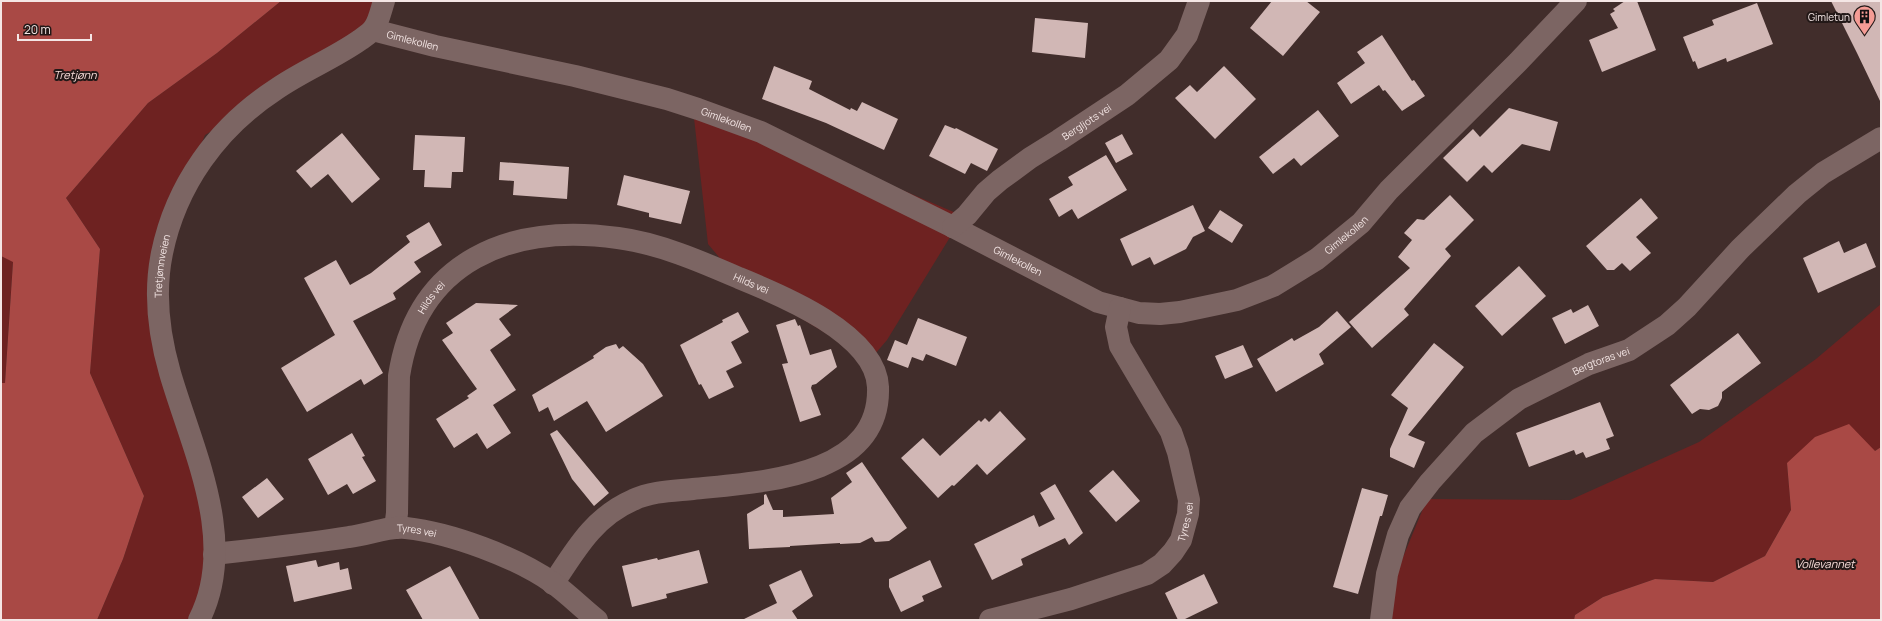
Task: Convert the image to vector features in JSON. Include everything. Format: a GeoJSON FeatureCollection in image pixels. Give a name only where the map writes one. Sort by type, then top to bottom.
{"type":"FeatureCollection","features":[{"type":"Feature","properties":{"kind":"street"},"geometry":{"type":"LineString","coordinates":[[373,30],[384,1]]}},
{"type":"Feature","properties":{"kind":"street","name":"Bergljots vei"},"geometry":{"type":"LineString","coordinates":[[953,227],[967,215],[986,192],[1000,180],[1030,158],[1127,95],[1169,60],[1187,35],[1199,1]]}},
{"type":"Feature","properties":{"kind":"street","name":"Gimlekollen"},"geometry":{"type":"LineString","coordinates":[[373,30],[435,46],[590,80],[667,99],[698,109],[761,132],[953,227],[1098,302],[1139,312],[1160,314],[1180,312],[1237,300],[1273,286],[1317,259],[1361,223],[1389,190],[1576,1]]}},
{"type":"Feature","properties":{"kind":"street","name":"Tretjønnveien"},"geometry":{"type":"LineString","coordinates":[[199,620],[209,593],[214,554],[206,486],[170,370],[161,330],[158,295],[159,273],[169,224],[177,202],[199,162],[213,143],[228,128],[252,106],[276,89],[345,51],[373,30]]}},
{"type":"Feature","properties":{"kind":"street","name":"Bergtoras vei"},"geometry":{"type":"LineString","coordinates":[[1381,620],[1387,574],[1398,535],[1410,508],[1430,482],[1474,433],[1519,399],[1589,364],[1629,350],[1667,325],[1687,307],[1740,249],[1797,194],[1823,173],[1881,138]]}},
{"type":"Feature","properties":{"kind":"street","name":"Hilds vei"},"geometry":{"type":"LineString","coordinates":[[395,528],[397,513],[400,376],[402,357],[417,318],[433,294],[460,266],[487,250],[506,244],[550,236],[600,236],[635,241],[699,261],[788,299],[842,333],[857,344],[867,355],[876,372],[878,399],[874,418],[868,432],[850,450],[837,459],[814,469],[782,477],[722,486],[650,494],[635,499],[603,517],[586,536],[553,584]]}},
{"type":"Feature","properties":{"kind":"street","name":"Tyres vei"},"geometry":{"type":"LineString","coordinates":[[990,620],[1071,599],[1147,574],[1162,564],[1181,540],[1188,514],[1189,500],[1178,452],[1171,432],[1120,346],[1116,327],[1120,308]]}},
{"type":"Feature","properties":{"kind":"street","name":"Tyres vei"},"geometry":{"type":"LineString","coordinates":[[214,554],[350,537],[395,528],[406,528],[467,542],[521,565],[553,584],[597,620]]}},
{"type":"Feature","properties":{"kind":"shaded area"},"geometry":{"type":"Polygon","coordinates":[[[281,1],[385,1],[385,16],[327,62],[205,135],[154,259],[215,533],[206,620],[97,620],[123,559],[144,496],[90,373],[100,249],[66,198],[148,103],[217,53],[281,1]]]}},
{"type":"Feature","properties":{"kind":"shaded area"},"geometry":{"type":"Polygon","coordinates":[[[693,109],[773,135],[963,216],[887,340],[869,361],[867,358],[739,281],[708,244],[693,109]]]}},
{"type":"Feature","properties":{"kind":"shaded area"},"geometry":{"type":"Polygon","coordinates":[[[1,256],[13,261],[5,383],[1,383],[1,256]]]}},
{"type":"Feature","properties":{"kind":"shaded area"},"geometry":{"type":"Polygon","coordinates":[[[1881,304],[1881,447],[1875,451],[1787,463],[1791,510],[1765,556],[1713,582],[1655,579],[1603,597],[1575,615],[1574,620],[1386,620],[1387,596],[1427,499],[1570,500],[1699,442],[1816,359],[1881,304]]]}},
{"type":"Feature","properties":{"kind":"water","name":"Tretjønn"},"geometry":{"type":"Polygon","coordinates":[[[1,1],[281,1],[217,53],[148,103],[66,198],[100,249],[90,373],[144,496],[123,559],[97,620],[1,620],[1,383],[5,383],[13,262],[1,256],[1,1]]]}},
{"type":"Feature","properties":{"kind":"water","name":"Vollevannet"},"geometry":{"type":"Polygon","coordinates":[[[1849,424],[1875,451],[1881,447],[1881,620],[1574,620],[1575,615],[1603,597],[1655,579],[1713,582],[1765,556],[1791,510],[1787,463],[1815,437],[1849,424]]]}},
{"type":"Feature","properties":{"kind":"building"},"geometry":{"type":"Polygon","coordinates":[[[1272,1],[1306,1],[1320,12],[1283,56],[1250,28],[1272,1]]]}},
{"type":"Feature","properties":{"kind":"building"},"geometry":{"type":"Polygon","coordinates":[[[1625,1],[1637,1],[1656,50],[1602,72],[1589,40],[1618,28],[1610,14],[1615,11],[1613,9],[1625,1]]]}},
{"type":"Feature","properties":{"kind":"building","name":"Gimletun"},"geometry":{"type":"Polygon","coordinates":[[[1831,1],[1881,1],[1881,103],[1857,53],[1831,1]]]}},
{"type":"Feature","properties":{"kind":"building"},"geometry":{"type":"Polygon","coordinates":[[[1757,3],[1773,44],[1727,62],[1726,58],[1698,69],[1695,61],[1693,62],[1683,37],[1714,25],[1712,20],[1757,3]]]}},
{"type":"Feature","properties":{"kind":"building"},"geometry":{"type":"Polygon","coordinates":[[[1035,18],[1088,23],[1085,58],[1032,52],[1035,18]]]}},
{"type":"Feature","properties":{"kind":"building"},"geometry":{"type":"Polygon","coordinates":[[[1382,35],[1412,81],[1414,80],[1425,96],[1402,111],[1379,85],[1351,104],[1337,83],[1365,63],[1357,52],[1382,35]]]}},
{"type":"Feature","properties":{"kind":"building"},"geometry":{"type":"Polygon","coordinates":[[[774,66],[812,81],[809,89],[850,110],[851,108],[857,111],[862,102],[898,119],[884,150],[826,123],[762,99],[774,66]]]}},
{"type":"Feature","properties":{"kind":"building"},"geometry":{"type":"Polygon","coordinates":[[[1224,66],[1256,99],[1215,139],[1175,98],[1190,85],[1197,92],[1224,66]]]}},
{"type":"Feature","properties":{"kind":"building"},"geometry":{"type":"Polygon","coordinates":[[[1509,108],[1558,122],[1550,151],[1522,144],[1492,173],[1484,165],[1467,182],[1443,158],[1473,129],[1480,137],[1509,108]]]}},
{"type":"Feature","properties":{"kind":"building"},"geometry":{"type":"Polygon","coordinates":[[[1318,110],[1339,136],[1301,166],[1294,158],[1273,174],[1259,157],[1318,110]]]}},
{"type":"Feature","properties":{"kind":"building"},"geometry":{"type":"Polygon","coordinates":[[[945,125],[955,129],[956,128],[998,149],[987,171],[971,163],[965,174],[929,156],[945,125]]]}},
{"type":"Feature","properties":{"kind":"building"},"geometry":{"type":"Polygon","coordinates":[[[342,133],[380,179],[352,203],[328,174],[311,188],[296,171],[342,133]]]}},
{"type":"Feature","properties":{"kind":"building"},"geometry":{"type":"Polygon","coordinates":[[[1122,134],[1133,154],[1116,163],[1105,143],[1122,134]]]}},
{"type":"Feature","properties":{"kind":"building"},"geometry":{"type":"Polygon","coordinates":[[[415,135],[465,137],[463,172],[452,172],[451,188],[424,187],[425,170],[413,170],[415,135]]]}},
{"type":"Feature","properties":{"kind":"building"},"geometry":{"type":"Polygon","coordinates":[[[1106,155],[1127,190],[1078,219],[1072,209],[1059,217],[1049,199],[1073,185],[1068,177],[1106,155]]]}},
{"type":"Feature","properties":{"kind":"building"},"geometry":{"type":"Polygon","coordinates":[[[500,162],[569,167],[567,199],[513,195],[514,181],[499,180],[500,162]]]}},
{"type":"Feature","properties":{"kind":"building"},"geometry":{"type":"Polygon","coordinates":[[[624,175],[690,191],[681,224],[649,217],[649,213],[617,205],[624,175]]]}},
{"type":"Feature","properties":{"kind":"building"},"geometry":{"type":"Polygon","coordinates":[[[1450,195],[1474,220],[1445,249],[1451,256],[1404,309],[1409,315],[1372,348],[1349,322],[1410,268],[1398,257],[1412,240],[1404,233],[1417,219],[1424,220],[1450,195]]]}},
{"type":"Feature","properties":{"kind":"building"},"geometry":{"type":"Polygon","coordinates":[[[1641,198],[1658,218],[1636,237],[1651,253],[1630,271],[1622,263],[1614,270],[1607,270],[1586,246],[1641,198]]]}},
{"type":"Feature","properties":{"kind":"building"},"geometry":{"type":"Polygon","coordinates":[[[1193,205],[1205,231],[1193,237],[1186,249],[1154,265],[1150,257],[1132,266],[1120,239],[1193,205]]]}},
{"type":"Feature","properties":{"kind":"building"},"geometry":{"type":"Polygon","coordinates":[[[1220,210],[1243,225],[1232,243],[1208,228],[1220,210]]]}},
{"type":"Feature","properties":{"kind":"building"},"geometry":{"type":"Polygon","coordinates":[[[429,222],[442,245],[414,262],[421,272],[393,293],[396,299],[353,321],[383,373],[364,385],[361,379],[307,412],[281,368],[335,335],[304,278],[336,260],[350,285],[371,273],[410,242],[406,236],[429,222]]]}},
{"type":"Feature","properties":{"kind":"building"},"geometry":{"type":"Polygon","coordinates":[[[1839,241],[1844,253],[1866,243],[1876,267],[1818,293],[1803,258],[1839,241]]]}},
{"type":"Feature","properties":{"kind":"building"},"geometry":{"type":"Polygon","coordinates":[[[1519,266],[1546,296],[1502,336],[1475,306],[1519,266]]]}},
{"type":"Feature","properties":{"kind":"building"},"geometry":{"type":"Polygon","coordinates":[[[476,303],[518,305],[499,319],[511,335],[490,350],[516,390],[493,405],[511,433],[487,449],[477,433],[454,448],[436,419],[469,398],[467,396],[477,389],[442,340],[453,333],[446,323],[476,303]]]}},
{"type":"Feature","properties":{"kind":"building"},"geometry":{"type":"Polygon","coordinates":[[[1588,305],[1599,326],[1565,344],[1552,318],[1571,309],[1573,313],[1588,305]]]}},
{"type":"Feature","properties":{"kind":"building"},"geometry":{"type":"Polygon","coordinates":[[[1337,311],[1351,327],[1319,354],[1324,364],[1276,392],[1257,359],[1292,338],[1294,341],[1319,327],[1337,311]]]}},
{"type":"Feature","properties":{"kind":"building"},"geometry":{"type":"Polygon","coordinates":[[[738,312],[749,332],[731,342],[742,363],[726,371],[734,387],[709,399],[701,384],[699,385],[680,345],[723,322],[722,320],[738,312]]]}},
{"type":"Feature","properties":{"kind":"building"},"geometry":{"type":"Polygon","coordinates":[[[918,318],[967,337],[956,366],[926,354],[923,361],[912,357],[908,368],[887,360],[895,340],[907,345],[918,318]]]}},
{"type":"Feature","properties":{"kind":"building"},"geometry":{"type":"Polygon","coordinates":[[[795,319],[798,326],[800,325],[810,355],[831,349],[837,367],[816,384],[812,385],[811,388],[821,415],[800,422],[782,364],[788,363],[776,325],[795,319]]]}},
{"type":"Feature","properties":{"kind":"building"},"geometry":{"type":"Polygon","coordinates":[[[1738,333],[1761,363],[1722,392],[1722,398],[1718,406],[1709,410],[1700,409],[1692,414],[1670,385],[1738,333]]]}},
{"type":"Feature","properties":{"kind":"building"},"geometry":{"type":"Polygon","coordinates":[[[1434,343],[1464,367],[1408,435],[1425,442],[1414,468],[1390,457],[1390,449],[1408,408],[1391,395],[1434,343]]]}},
{"type":"Feature","properties":{"kind":"building"},"geometry":{"type":"Polygon","coordinates":[[[616,344],[619,349],[623,346],[643,364],[663,396],[606,432],[587,401],[554,421],[548,407],[539,412],[532,395],[594,358],[593,356],[606,347],[616,344]]]}},
{"type":"Feature","properties":{"kind":"building"},"geometry":{"type":"Polygon","coordinates":[[[1243,345],[1253,367],[1225,379],[1215,356],[1243,345]]]}},
{"type":"Feature","properties":{"kind":"building"},"geometry":{"type":"Polygon","coordinates":[[[1600,402],[1614,436],[1606,439],[1610,449],[1586,458],[1583,452],[1576,455],[1574,450],[1529,467],[1516,433],[1600,402]]]}},
{"type":"Feature","properties":{"kind":"building"},"geometry":{"type":"Polygon","coordinates":[[[1000,411],[1026,439],[987,475],[977,464],[954,486],[952,485],[938,498],[901,458],[923,438],[940,456],[979,420],[981,422],[985,418],[989,422],[1000,411]]]}},
{"type":"Feature","properties":{"kind":"building"},"geometry":{"type":"Polygon","coordinates":[[[557,430],[609,493],[594,506],[572,479],[550,434],[557,430]]]}},
{"type":"Feature","properties":{"kind":"building"},"geometry":{"type":"Polygon","coordinates":[[[352,433],[365,456],[362,457],[376,481],[353,494],[347,484],[328,495],[308,459],[352,433]]]}},
{"type":"Feature","properties":{"kind":"building"},"geometry":{"type":"Polygon","coordinates":[[[862,462],[907,528],[889,541],[875,542],[872,537],[860,543],[749,549],[747,514],[764,504],[764,495],[766,494],[773,510],[783,510],[783,517],[834,514],[831,498],[852,482],[846,473],[862,462]]]}},
{"type":"Feature","properties":{"kind":"building"},"geometry":{"type":"Polygon","coordinates":[[[1113,470],[1140,501],[1116,522],[1089,491],[1113,470]]]}},
{"type":"Feature","properties":{"kind":"building"},"geometry":{"type":"Polygon","coordinates":[[[267,478],[284,499],[258,518],[242,497],[267,478]]]}},
{"type":"Feature","properties":{"kind":"building"},"geometry":{"type":"Polygon","coordinates":[[[1055,484],[1083,533],[1069,545],[1065,538],[1021,559],[1023,565],[992,580],[974,544],[1034,515],[1039,527],[1055,519],[1040,493],[1055,484]]]}},
{"type":"Feature","properties":{"kind":"building"},"geometry":{"type":"Polygon","coordinates":[[[1362,488],[1388,495],[1382,516],[1380,516],[1358,594],[1333,587],[1362,488]]]}},
{"type":"Feature","properties":{"kind":"building"},"geometry":{"type":"Polygon","coordinates":[[[699,550],[708,583],[666,594],[667,598],[632,607],[622,566],[657,558],[658,560],[699,550]]]}},
{"type":"Feature","properties":{"kind":"building"},"geometry":{"type":"Polygon","coordinates":[[[316,560],[318,567],[339,562],[340,570],[348,568],[352,589],[294,602],[286,566],[316,560]]]}},
{"type":"Feature","properties":{"kind":"building"},"geometry":{"type":"Polygon","coordinates":[[[930,560],[942,587],[922,596],[924,601],[901,612],[889,587],[889,579],[930,560]]]}},
{"type":"Feature","properties":{"kind":"building"},"geometry":{"type":"Polygon","coordinates":[[[450,566],[480,620],[423,620],[406,590],[450,566]]]}},
{"type":"Feature","properties":{"kind":"building"},"geometry":{"type":"Polygon","coordinates":[[[801,570],[813,596],[792,611],[798,620],[742,620],[777,603],[769,585],[801,570]]]}},
{"type":"Feature","properties":{"kind":"building"},"geometry":{"type":"Polygon","coordinates":[[[1204,574],[1218,603],[1183,620],[1178,620],[1165,593],[1204,574]]]}},
{"type":"Feature","properties":{"kind":"place","name":"Gimletun"},"geometry":{"type":"Point","coordinates":[1865,36]}}]}
